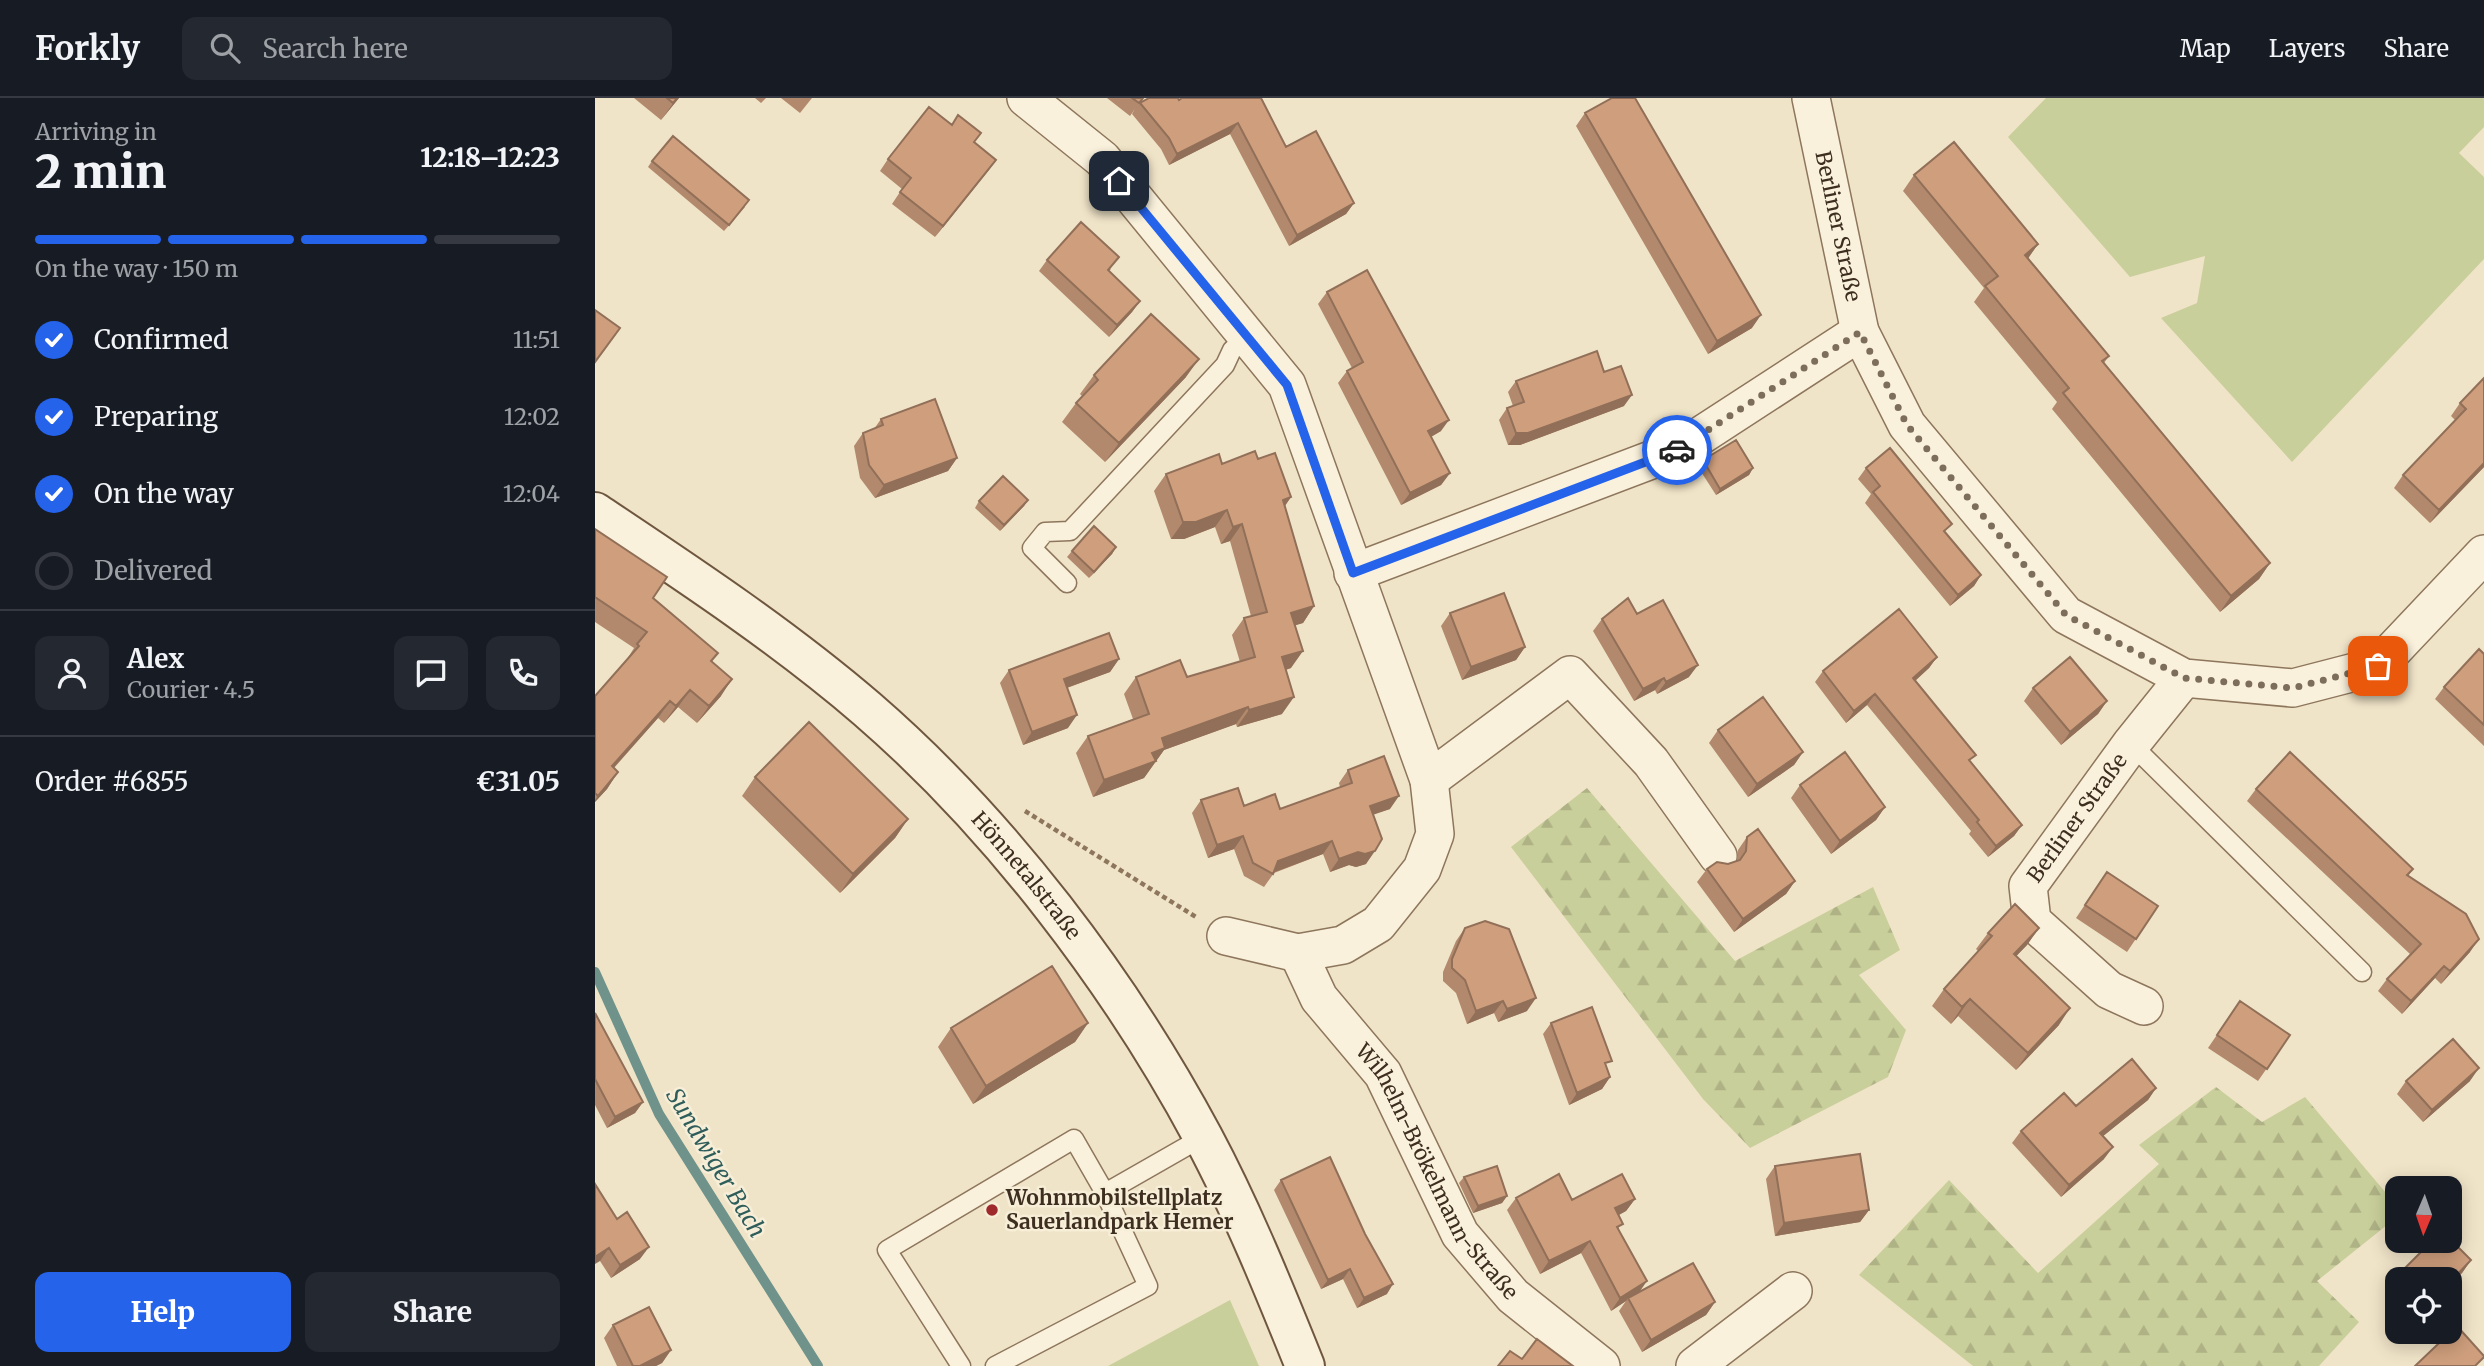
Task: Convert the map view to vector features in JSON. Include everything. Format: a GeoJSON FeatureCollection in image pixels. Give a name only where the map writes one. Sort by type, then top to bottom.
{"type":"FeatureCollection","features":[{"type":"Feature","properties":{"kind":"main road","name":"Hönnetalstraße"},"geometry":{"type":"LineString","coordinates":[[595,512],[742,610],[868,709],[979,818],[1038,888],[1125,1010],[1203,1137],[1276,1294],[1305,1366]]}},
{"type":"Feature","properties":{"kind":"street"},"geometry":{"type":"LineString","coordinates":[[1026,98],[1102,159],[1287,385],[1429,780],[1435,834],[1422,869],[1378,924],[1343,945],[1298,953],[1226,936]]}},
{"type":"Feature","properties":{"kind":"street","name":"Berliner Straße"},"geometry":{"type":"LineString","coordinates":[[1811,98],[1860,332],[1907,425],[2066,615],[2184,678],[2293,688],[2378,666],[2484,554]]}},
{"type":"Feature","properties":{"kind":"street"},"geometry":{"type":"LineString","coordinates":[[1353,573],[1680,449],[1860,332]]}},
{"type":"Feature","properties":{"kind":"street"},"geometry":{"type":"LineString","coordinates":[[1429,780],[1570,675],[1651,762],[1718,856]]}},
{"type":"Feature","properties":{"kind":"street","name":"Berliner Straße"},"geometry":{"type":"LineString","coordinates":[[2144,1006],[2109,990],[2032,920],[2028,886],[2131,744],[2184,678]]}},
{"type":"Feature","properties":{"kind":"street","name":"Wilhelm-Brökelmann-Straße"},"geometry":{"type":"LineString","coordinates":[[1298,953],[1319,998],[1383,1074],[1460,1234],[1513,1296],[1601,1366]]}},
{"type":"Feature","properties":{"kind":"street"},"geometry":{"type":"LineString","coordinates":[[1695,1366],[1793,1291]]}},
{"type":"Feature","properties":{"kind":"lane"},"geometry":{"type":"LineString","coordinates":[[1067,583],[1033,548],[1045,532],[1070,531],[1225,365],[1232,350],[1248,335]]}},
{"type":"Feature","properties":{"kind":"lane"},"geometry":{"type":"LineString","coordinates":[[2131,744],[2362,972]]}},
{"type":"Feature","properties":{"kind":"lane"},"geometry":{"type":"LineString","coordinates":[[1105,1193],[1203,1137]]}},
{"type":"Feature","properties":{"kind":"lane"},"geometry":{"type":"LineString","coordinates":[[961,1366],[887,1250],[1075,1139],[1105,1193],[1148,1286],[995,1366]]}},
{"type":"Feature","properties":{"kind":"path"},"geometry":{"type":"LineString","coordinates":[[979,818],[1003,799],[1056,827],[1226,936]]}},
{"type":"Feature","properties":{"kind":"green space"},"geometry":{"type":"Polygon","coordinates":[[[2046,98],[2484,98],[2484,127],[2459,153],[2484,177],[2484,259],[2292,462],[2161,318],[2197,303],[2205,256],[2130,277],[2008,137],[2046,98]]]}},
{"type":"Feature","properties":{"kind":"green space"},"geometry":{"type":"Polygon","coordinates":[[[1587,788],[1735,961],[1873,887],[1900,950],[1859,975],[1906,1030],[1888,1077],[1750,1148],[1703,1099],[1511,847],[1587,788]]]}},
{"type":"Feature","properties":{"kind":"green space"},"geometry":{"type":"Polygon","coordinates":[[[2216,1087],[2262,1122],[2305,1097],[2385,1192],[2385,1227],[2317,1281],[2359,1322],[2319,1366],[1973,1366],[1859,1275],[1949,1180],[2038,1273],[2159,1164],[2139,1145],[2216,1087]]]}},
{"type":"Feature","properties":{"kind":"green space"},"geometry":{"type":"Polygon","coordinates":[[[1230,1300],[1259,1366],[1108,1366],[1230,1300]]]}},
{"type":"Feature","properties":{"kind":"building"},"geometry":{"type":"Polygon","coordinates":[[[1149,98],[1261,98],[1286,147],[1316,131],[1354,203],[1297,235],[1238,123],[1177,154],[1169,138],[1140,103],[1149,98]]]}},
{"type":"Feature","properties":{"kind":"building"},"geometry":{"type":"Polygon","coordinates":[[[1612,98],[1635,98],[1761,315],[1717,341],[1585,113],[1612,98]]]}},
{"type":"Feature","properties":{"kind":"building"},"geometry":{"type":"Polygon","coordinates":[[[929,107],[952,125],[958,115],[981,133],[974,142],[996,160],[943,226],[900,192],[911,178],[888,159],[929,107]]]}},
{"type":"Feature","properties":{"kind":"building"},"geometry":{"type":"Polygon","coordinates":[[[673,136],[749,200],[729,225],[652,161],[673,136]]]}},
{"type":"Feature","properties":{"kind":"building"},"geometry":{"type":"Polygon","coordinates":[[[1954,142],[2038,244],[2025,255],[2109,356],[2102,361],[2270,563],[2231,596],[2063,393],[2069,388],[1985,286],[1998,276],[1914,175],[1954,142]]]}},
{"type":"Feature","properties":{"kind":"building"},"geometry":{"type":"Polygon","coordinates":[[[1081,222],[1119,257],[1108,270],[1140,301],[1117,325],[1047,260],[1081,222]]]}},
{"type":"Feature","properties":{"kind":"building"},"geometry":{"type":"Polygon","coordinates":[[[1367,270],[1449,420],[1428,431],[1450,473],[1410,493],[1347,371],[1363,362],[1327,292],[1367,270]]]}},
{"type":"Feature","properties":{"kind":"building"},"geometry":{"type":"Polygon","coordinates":[[[595,310],[620,328],[595,362],[595,310]]]}},
{"type":"Feature","properties":{"kind":"building"},"geometry":{"type":"Polygon","coordinates":[[[1151,314],[1199,359],[1119,443],[1076,403],[1098,380],[1094,375],[1151,314]]]}},
{"type":"Feature","properties":{"kind":"building"},"geometry":{"type":"Polygon","coordinates":[[[1597,351],[1604,372],[1621,366],[1632,395],[1528,433],[1516,433],[1507,408],[1524,402],[1516,381],[1597,351]]]}},
{"type":"Feature","properties":{"kind":"building"},"geometry":{"type":"Polygon","coordinates":[[[2484,378],[2484,463],[2439,510],[2403,475],[2466,409],[2460,403],[2484,378]]]}},
{"type":"Feature","properties":{"kind":"building"},"geometry":{"type":"Polygon","coordinates":[[[935,399],[957,458],[884,485],[869,465],[863,433],[883,425],[881,419],[935,399]]]}},
{"type":"Feature","properties":{"kind":"building"},"geometry":{"type":"Polygon","coordinates":[[[1736,440],[1753,468],[1720,489],[1703,460],[1736,440]]]}},
{"type":"Feature","properties":{"kind":"building"},"geometry":{"type":"Polygon","coordinates":[[[1890,448],[1952,524],[1944,531],[1981,575],[1958,595],[1873,492],[1880,486],[1866,468],[1890,448]]]}},
{"type":"Feature","properties":{"kind":"building"},"geometry":{"type":"Polygon","coordinates":[[[1255,451],[1258,459],[1275,453],[1291,497],[1283,500],[1314,606],[1291,613],[1303,651],[1282,657],[1294,697],[1249,710],[1248,707],[1162,738],[1165,748],[1152,753],[1156,761],[1104,780],[1088,736],[1149,714],[1136,677],[1180,660],[1187,677],[1255,657],[1244,618],[1267,612],[1242,524],[1233,527],[1227,510],[1196,522],[1183,522],[1166,474],[1219,454],[1222,464],[1255,451]]]}},
{"type":"Feature","properties":{"kind":"building"},"geometry":{"type":"Polygon","coordinates":[[[1003,476],[1028,500],[1004,525],[979,501],[1003,476]]]}},
{"type":"Feature","properties":{"kind":"building"},"geometry":{"type":"Polygon","coordinates":[[[1094,526],[1116,547],[1094,572],[1072,551],[1094,526]]]}},
{"type":"Feature","properties":{"kind":"building"},"geometry":{"type":"Polygon","coordinates":[[[595,529],[667,577],[653,598],[718,653],[711,661],[732,679],[709,706],[690,690],[676,706],[670,701],[612,766],[618,772],[598,796],[595,793],[595,696],[639,646],[637,644],[647,632],[595,597],[595,529]]]}},
{"type":"Feature","properties":{"kind":"building"},"geometry":{"type":"Polygon","coordinates":[[[1504,593],[1525,647],[1471,667],[1450,613],[1504,593]]]}},
{"type":"Feature","properties":{"kind":"building"},"geometry":{"type":"Polygon","coordinates":[[[1628,598],[1637,614],[1663,600],[1698,665],[1666,682],[1664,678],[1643,689],[1602,619],[1628,598]]]}},
{"type":"Feature","properties":{"kind":"building"},"geometry":{"type":"Polygon","coordinates":[[[1899,609],[1937,657],[1913,678],[1976,755],[1969,760],[2022,825],[1996,846],[1977,822],[1979,820],[1875,694],[1854,711],[1823,671],[1899,609]]]}},
{"type":"Feature","properties":{"kind":"building"},"geometry":{"type":"Polygon","coordinates":[[[1109,633],[1119,659],[1064,679],[1077,715],[1032,732],[1009,670],[1109,633]]]}},
{"type":"Feature","properties":{"kind":"building"},"geometry":{"type":"Polygon","coordinates":[[[2479,649],[2484,654],[2484,725],[2444,687],[2479,649]]]}},
{"type":"Feature","properties":{"kind":"building"},"geometry":{"type":"Polygon","coordinates":[[[2070,657],[2107,701],[2070,732],[2033,688],[2070,657]]]}},
{"type":"Feature","properties":{"kind":"building"},"geometry":{"type":"Polygon","coordinates":[[[1763,697],[1803,752],[1757,784],[1718,730],[1763,697]]]}},
{"type":"Feature","properties":{"kind":"building"},"geometry":{"type":"Polygon","coordinates":[[[809,722],[908,819],[853,874],[755,777],[809,722]]]}},
{"type":"Feature","properties":{"kind":"building"},"geometry":{"type":"Polygon","coordinates":[[[1845,752],[1885,807],[1840,841],[1800,785],[1845,752]]]}},
{"type":"Feature","properties":{"kind":"building"},"geometry":{"type":"Polygon","coordinates":[[[2290,752],[2413,869],[2407,875],[2466,914],[2479,939],[2450,971],[2444,966],[2411,1001],[2387,979],[2421,944],[2256,789],[2290,752]]]}},
{"type":"Feature","properties":{"kind":"building"},"geometry":{"type":"Polygon","coordinates":[[[1384,756],[1399,796],[1370,806],[1382,839],[1375,851],[1365,854],[1358,852],[1339,859],[1332,841],[1278,861],[1273,874],[1253,863],[1243,836],[1217,845],[1201,800],[1238,788],[1244,806],[1275,794],[1280,809],[1352,783],[1348,770],[1384,756]]]}},
{"type":"Feature","properties":{"kind":"building"},"geometry":{"type":"Polygon","coordinates":[[[1758,829],[1795,881],[1743,919],[1707,869],[1717,862],[1728,864],[1740,860],[1746,851],[1747,837],[1758,829]]]}},
{"type":"Feature","properties":{"kind":"building"},"geometry":{"type":"Polygon","coordinates":[[[2107,872],[2158,906],[2136,939],[2085,905],[2107,872]]]}},
{"type":"Feature","properties":{"kind":"building"},"geometry":{"type":"Polygon","coordinates":[[[2015,904],[2039,928],[2014,954],[2070,1008],[2028,1053],[1970,999],[1962,1007],[1944,989],[1992,936],[1988,933],[2015,904]]]}},
{"type":"Feature","properties":{"kind":"building"},"geometry":{"type":"Polygon","coordinates":[[[1485,921],[1509,929],[1536,998],[1507,1009],[1503,1001],[1476,1011],[1465,980],[1452,968],[1452,959],[1465,928],[1485,921]]]}},
{"type":"Feature","properties":{"kind":"building"},"geometry":{"type":"Polygon","coordinates":[[[1052,966],[1088,1023],[986,1086],[951,1028],[1052,966]]]}},
{"type":"Feature","properties":{"kind":"building"},"geometry":{"type":"Polygon","coordinates":[[[2240,1001],[2290,1035],[2267,1069],[2217,1035],[2240,1001]]]}},
{"type":"Feature","properties":{"kind":"building"},"geometry":{"type":"Polygon","coordinates":[[[1592,1007],[1612,1061],[1605,1063],[1610,1077],[1577,1093],[1551,1023],[1592,1007]]]}},
{"type":"Feature","properties":{"kind":"building"},"geometry":{"type":"Polygon","coordinates":[[[595,1013],[643,1102],[615,1117],[595,1079],[595,1013]]]}},
{"type":"Feature","properties":{"kind":"building"},"geometry":{"type":"Polygon","coordinates":[[[2453,1039],[2479,1068],[2432,1110],[2406,1081],[2453,1039]]]}},
{"type":"Feature","properties":{"kind":"building"},"geometry":{"type":"Polygon","coordinates":[[[2132,1059],[2156,1088],[2100,1133],[2113,1147],[2069,1185],[2021,1131],[2064,1093],[2076,1106],[2132,1059]]]}},
{"type":"Feature","properties":{"kind":"building"},"geometry":{"type":"Polygon","coordinates":[[[1860,1154],[1869,1210],[1784,1223],[1775,1166],[1860,1154]]]}},
{"type":"Feature","properties":{"kind":"building"},"geometry":{"type":"Polygon","coordinates":[[[1330,1157],[1365,1234],[1393,1284],[1364,1298],[1350,1269],[1328,1280],[1281,1180],[1330,1157]]]}},
{"type":"Feature","properties":{"kind":"building"},"geometry":{"type":"Polygon","coordinates":[[[1497,1166],[1507,1196],[1478,1206],[1464,1177],[1497,1166]]]}},
{"type":"Feature","properties":{"kind":"building"},"geometry":{"type":"Polygon","coordinates":[[[1559,1174],[1572,1200],[1622,1174],[1635,1199],[1615,1208],[1623,1224],[1617,1227],[1647,1281],[1620,1298],[1590,1241],[1549,1261],[1516,1198],[1559,1174]]]}},
{"type":"Feature","properties":{"kind":"building"},"geometry":{"type":"Polygon","coordinates":[[[595,1184],[617,1219],[627,1212],[649,1247],[620,1265],[609,1248],[595,1257],[595,1184]]]}},
{"type":"Feature","properties":{"kind":"building"},"geometry":{"type":"Polygon","coordinates":[[[2462,1251],[2471,1260],[2462,1269],[2462,1267],[2406,1267],[2420,1253],[2462,1251]]]}},
{"type":"Feature","properties":{"kind":"building"},"geometry":{"type":"Polygon","coordinates":[[[1693,1263],[1715,1302],[1651,1340],[1628,1298],[1693,1263]]]}},
{"type":"Feature","properties":{"kind":"building"},"geometry":{"type":"Polygon","coordinates":[[[649,1307],[671,1350],[640,1366],[633,1366],[613,1325],[649,1307]]]}},
{"type":"Feature","properties":{"kind":"building"},"geometry":{"type":"Polygon","coordinates":[[[2462,1332],[2484,1356],[2475,1366],[2415,1366],[2438,1344],[2462,1344],[2462,1332]]]}},
{"type":"Feature","properties":{"kind":"building"},"geometry":{"type":"Polygon","coordinates":[[[1537,1339],[1573,1366],[1498,1366],[1510,1351],[1522,1359],[1537,1339]]]}},
{"type":"Feature","properties":{"kind":"waterway","name":"Sundwiger Bach"},"geometry":{"type":"LineString","coordinates":[[595,972],[659,1114],[818,1366]]}},
{"type":"Feature","properties":{"kind":"way so far"},"geometry":{"type":"LineString","coordinates":[[1677,450],[1860,332],[1907,425],[2066,615],[2184,678],[2293,688],[2378,666]]}},
{"type":"Feature","properties":{"kind":"place","name":"Wohnmobilstellplatz Sauerlandpark Hemer"},"geometry":{"type":"Point","coordinates":[992,1210]}},
{"type":"Feature","properties":{"kind":"route"},"geometry":{"type":"LineString","coordinates":[[1119,181],[1287,385],[1353,573],[1677,450]]}}]}
